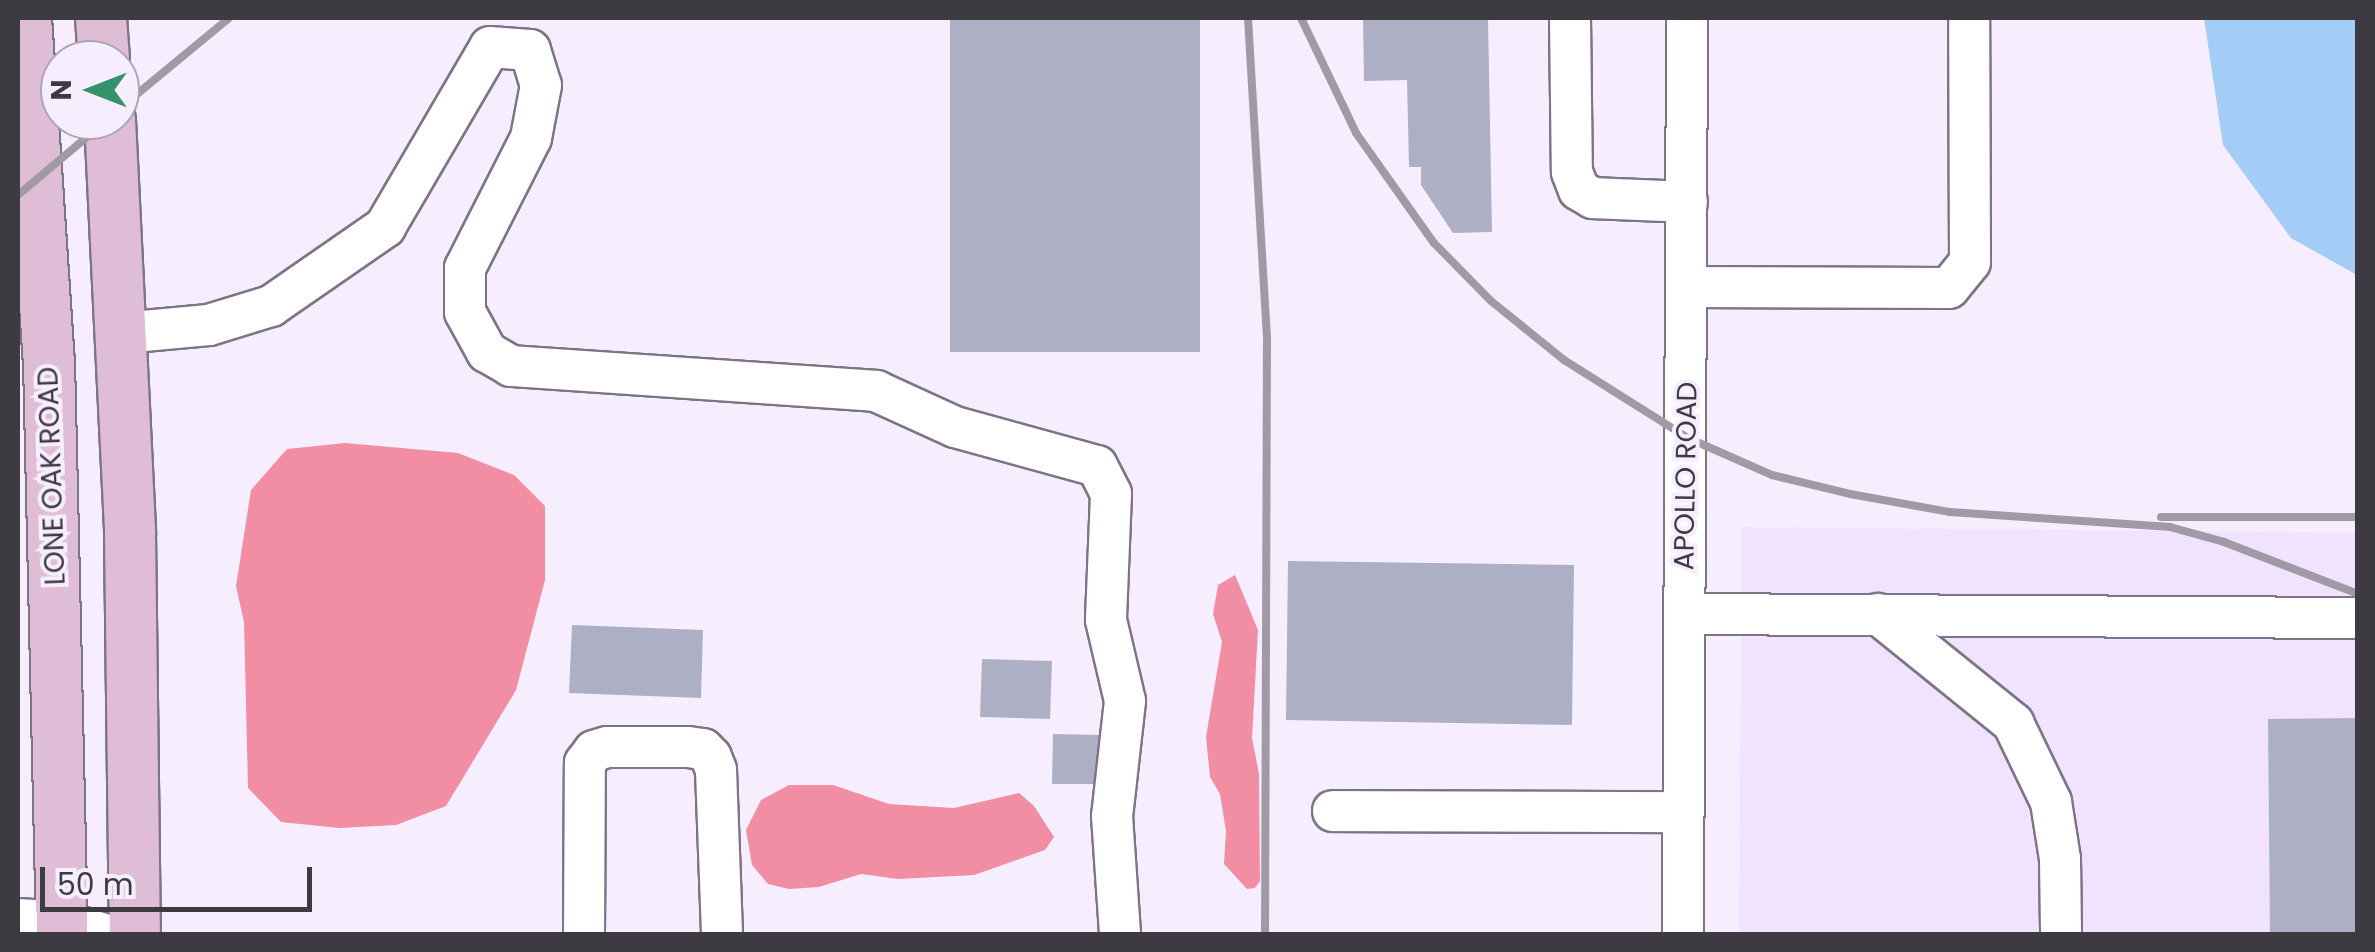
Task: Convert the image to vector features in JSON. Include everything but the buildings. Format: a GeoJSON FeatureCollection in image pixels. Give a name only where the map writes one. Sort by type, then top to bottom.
{"type":"FeatureCollection","features":[{"type":"Feature","properties":{"kind":"main road","name":"LONE OAK ROAD"},"geometry":{"type":"LineString","coordinates":[[26,18],[49,361],[62,928]]}},
{"type":"Feature","properties":{"kind":"main road"},"geometry":{"type":"LineString","coordinates":[[111,140],[130,534],[134,934]]}},
{"type":"Feature","properties":{"kind":"street"},"geometry":{"type":"LineString","coordinates":[[1570,18],[1572,172],[1579,190],[1593,198],[1687,202]]}},
{"type":"Feature","properties":{"kind":"street","name":"APOLLO ROAD"},"geometry":{"type":"LineString","coordinates":[[1683,934],[1686,18]]}},
{"type":"Feature","properties":{"kind":"street"},"geometry":{"type":"LineString","coordinates":[[1687,287],[1948,288],[1970,262],[1969,18]]}},
{"type":"Feature","properties":{"kind":"street"},"geometry":{"type":"LineString","coordinates":[[122,333],[209,324],[272,306],[385,227],[490,47],[530,50],[541,85],[531,138],[465,268],[465,312],[487,352],[511,366],[876,391],[955,427],[1097,466],[1111,494],[1106,620],[1125,701],[1112,816],[1120,934]]}},
{"type":"Feature","properties":{"kind":"street"},"geometry":{"type":"LineString","coordinates":[[1684,614],[2358,618]]}},
{"type":"Feature","properties":{"kind":"street"},"geometry":{"type":"LineString","coordinates":[[1878,614],[2013,724],[2052,802],[2060,859],[2061,934]]}},
{"type":"Feature","properties":{"kind":"street"},"geometry":{"type":"LineString","coordinates":[[584,934],[585,763],[594,750],[607,747],[688,747],[702,749],[711,758],[716,770],[722,934]]}},
{"type":"Feature","properties":{"kind":"street"},"geometry":{"type":"LineString","coordinates":[[1334,811],[1683,812]]}},
{"type":"Feature","properties":{"kind":"shaded area"},"geometry":{"type":"Polygon","coordinates":[[[345,443],[458,453],[514,475],[545,506],[545,580],[516,690],[446,806],[396,825],[339,828],[281,822],[248,788],[244,622],[236,586],[251,490],[287,449],[345,443]]]}},
{"type":"Feature","properties":{"kind":"shaded area"},"geometry":{"type":"Polygon","coordinates":[[[1742,527],[2357,533],[2357,934],[1739,934],[1742,527]]]}},
{"type":"Feature","properties":{"kind":"shaded area"},"geometry":{"type":"Polygon","coordinates":[[[1235,575],[1258,630],[1252,738],[1259,774],[1260,881],[1255,888],[1247,889],[1224,864],[1226,831],[1220,794],[1210,777],[1206,737],[1222,642],[1213,614],[1218,585],[1235,575]]]}},
{"type":"Feature","properties":{"kind":"shaded area"},"geometry":{"type":"Polygon","coordinates":[[[789,785],[833,785],[889,804],[954,808],[1019,793],[1034,806],[1054,837],[1045,850],[974,875],[898,879],[861,874],[819,887],[789,889],[768,884],[752,865],[746,830],[761,800],[789,785]]]}},
{"type":"Feature","properties":{"kind":"water"},"geometry":{"type":"Polygon","coordinates":[[[2204,18],[2357,18],[2357,275],[2291,238],[2223,145],[2204,18]]]}},
{"type":"Feature","properties":{"kind":"railway"},"geometry":{"type":"LineString","coordinates":[[140,91],[229,18]]}},
{"type":"Feature","properties":{"kind":"railway"},"geometry":{"type":"LineString","coordinates":[[1248,18],[1267,337],[1265,934]]}},
{"type":"Feature","properties":{"kind":"railway"},"geometry":{"type":"LineString","coordinates":[[1301,18],[1356,133],[1434,243],[1491,301],[1564,360],[1688,438],[1772,475],[1850,494],[1950,512],[2170,527],[2224,542],[2358,594]]}},
{"type":"Feature","properties":{"kind":"railway"},"geometry":{"type":"LineString","coordinates":[[18,195],[83,140]]}},
{"type":"Feature","properties":{"kind":"railway"},"geometry":{"type":"LineString","coordinates":[[2161,517],[2358,517]]}}]}
